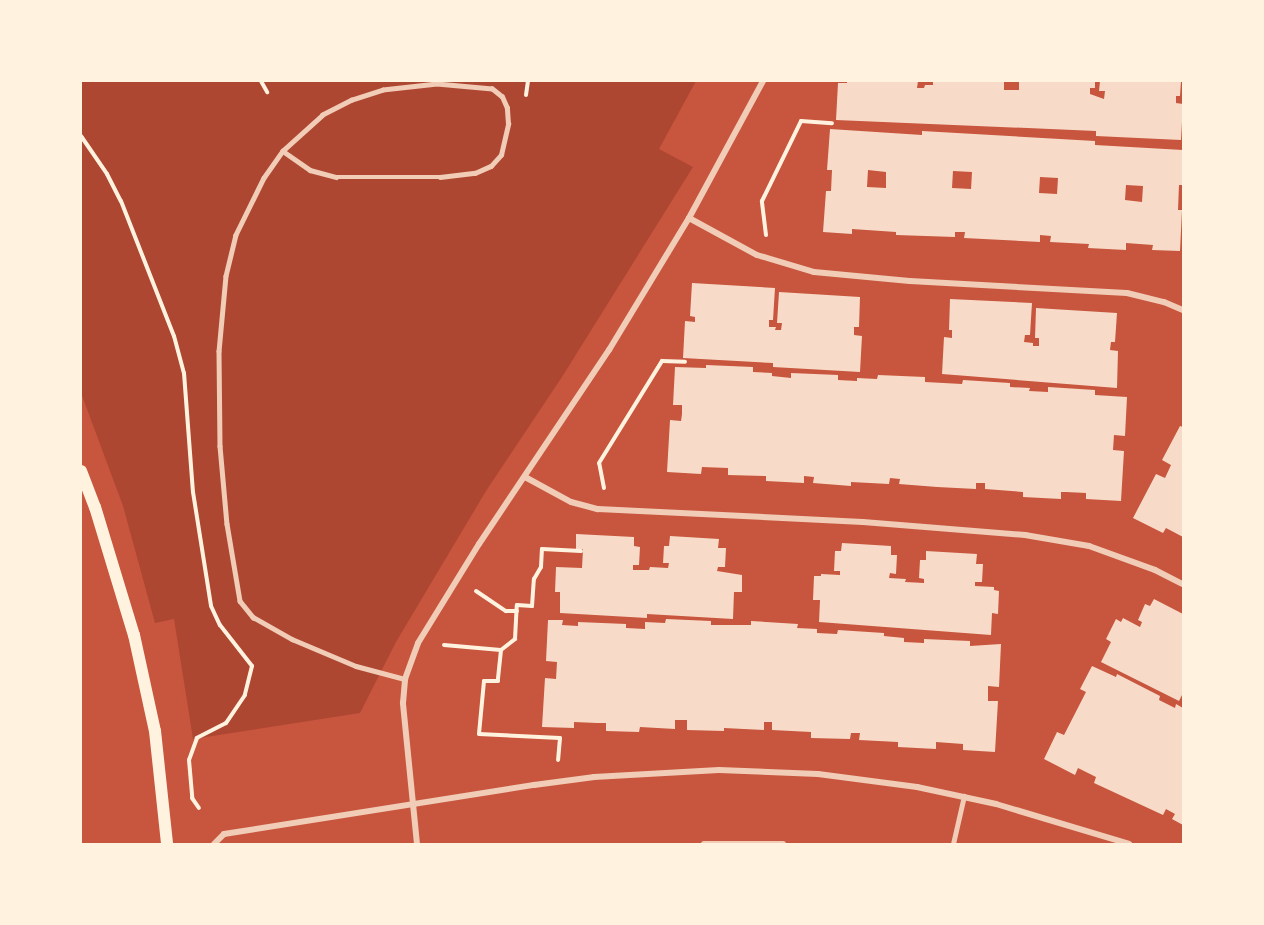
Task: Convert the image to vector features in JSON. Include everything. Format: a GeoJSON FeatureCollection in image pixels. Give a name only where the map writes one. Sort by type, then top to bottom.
{"type":"FeatureCollection","features":[{"type":"Feature","properties":{"kind":"main road"},"geometry":{"type":"LineString","coordinates":[[81,471],[95,507],[134,635],[155,731],[167,844]]}},
{"type":"Feature","properties":{"kind":"street"},"geometry":{"type":"LineString","coordinates":[[417,844],[404,731],[405,679],[418,643],[458,578],[609,350],[689,218],[763,81]]}},
{"type":"Feature","properties":{"kind":"street"},"geometry":{"type":"LineString","coordinates":[[689,218],[769,260],[842,276],[1127,293],[1164,302],[1183,310]]}},
{"type":"Feature","properties":{"kind":"street"},"geometry":{"type":"LineString","coordinates":[[525,477],[572,502],[608,510],[863,522],[1025,535],[1089,546],[1155,570],[1183,584]]}},
{"type":"Feature","properties":{"kind":"street"},"geometry":{"type":"LineString","coordinates":[[214,844],[224,834],[557,782],[658,772],[775,772],[871,780],[964,796],[1055,820],[1129,844]]}},
{"type":"Feature","properties":{"kind":"street"},"geometry":{"type":"LineString","coordinates":[[704,844],[783,844]]}},
{"type":"Feature","properties":{"kind":"lane"},"geometry":{"type":"LineString","coordinates":[[283,152],[310,170],[336,177],[420,178],[475,173],[491,166],[501,154],[508,124],[507,108],[498,93],[477,86],[437,84],[383,90],[352,100],[323,115],[283,152],[264,178],[236,236],[226,276],[221,324],[220,446],[227,524],[238,595],[246,611],[267,627],[356,666],[405,679]]}},
{"type":"Feature","properties":{"kind":"lane"},"geometry":{"type":"LineString","coordinates":[[953,844],[964,796]]}},
{"type":"Feature","properties":{"kind":"path"},"geometry":{"type":"LineString","coordinates":[[261,81],[267,92]]}},
{"type":"Feature","properties":{"kind":"path"},"geometry":{"type":"LineString","coordinates":[[769,260],[762,201],[801,121],[832,123]]}},
{"type":"Feature","properties":{"kind":"path"},"geometry":{"type":"LineString","coordinates":[[81,136],[108,174],[121,201],[174,336],[184,373],[193,492],[211,606],[220,625],[252,666],[245,695],[226,723],[197,738],[189,760],[192,798],[199,808]]}},
{"type":"Feature","properties":{"kind":"path"},"geometry":{"type":"LineString","coordinates":[[608,510],[599,463],[662,360],[685,362]]}},
{"type":"Feature","properties":{"kind":"path"},"geometry":{"type":"LineString","coordinates":[[418,643],[501,650],[515,639],[518,605],[532,606],[534,579],[541,567],[542,549],[581,551]]}},
{"type":"Feature","properties":{"kind":"path"},"geometry":{"type":"LineString","coordinates":[[458,578],[506,611],[517,611]]}},
{"type":"Feature","properties":{"kind":"path"},"geometry":{"type":"LineString","coordinates":[[501,650],[498,681],[484,681],[479,734],[560,738],[557,782]]}},
{"type":"Feature","properties":{"kind":"shaded area"},"geometry":{"type":"Polygon","coordinates":[[[81,81],[696,81],[659,149],[693,167],[562,377],[486,491],[396,642],[360,713],[193,739],[174,619],[155,623],[123,506],[81,393],[81,81]]]}},
{"type":"Feature","properties":{"kind":"building"},"geometry":{"type":"Polygon","coordinates":[[[847,81],[918,81],[917,88],[924,88],[925,85],[933,85],[933,81],[1004,81],[1004,90],[1019,90],[1019,81],[1095,81],[1095,88],[1090,88],[1090,94],[1104,99],[1105,91],[1099,91],[1100,81],[1181,81],[1180,96],[1176,96],[1176,103],[1183,104],[1181,140],[1096,136],[1096,131],[836,120],[838,83],[847,83],[847,81]]]}},
{"type":"Feature","properties":{"kind":"building"},"geometry":{"type":"Polygon","coordinates":[[[830,129],[922,135],[922,131],[1095,141],[1095,145],[1183,150],[1183,185],[1179,185],[1178,210],[1182,210],[1180,251],[1152,250],[1153,245],[1126,243],[1126,250],[1088,248],[1089,244],[1050,242],[1051,236],[1040,235],[1040,242],[964,238],[965,232],[955,232],[955,237],[896,235],[896,232],[852,229],[852,234],[823,232],[826,191],[831,191],[832,170],[827,170],[830,129]],[[868,170],[867,187],[886,188],[886,172],[868,170]],[[953,171],[952,188],[971,189],[972,172],[953,171]],[[1040,177],[1039,193],[1057,194],[1058,178],[1040,177]],[[1126,185],[1125,200],[1142,202],[1143,186],[1126,185]]]}},
{"type":"Feature","properties":{"kind":"building"},"geometry":{"type":"Polygon","coordinates":[[[692,283],[775,288],[773,320],[769,320],[769,327],[776,327],[775,330],[781,330],[782,323],[777,323],[779,292],[860,297],[859,327],[854,327],[854,335],[862,336],[860,372],[773,367],[773,363],[683,358],[685,321],[695,322],[695,317],[690,316],[692,283]]]}},
{"type":"Feature","properties":{"kind":"building"},"geometry":{"type":"Polygon","coordinates":[[[950,299],[1032,303],[1030,335],[1025,335],[1024,342],[1033,343],[1033,346],[1039,346],[1039,338],[1035,338],[1036,308],[1117,313],[1115,342],[1111,342],[1110,350],[1118,351],[1117,388],[942,374],[944,337],[952,338],[952,330],[949,330],[950,299]]]}},
{"type":"Feature","properties":{"kind":"building"},"geometry":{"type":"Polygon","coordinates":[[[706,365],[753,367],[753,372],[772,373],[772,376],[791,378],[791,373],[838,375],[838,380],[857,381],[857,378],[877,379],[878,375],[925,377],[925,382],[962,384],[963,380],[1010,383],[1010,387],[1030,388],[1029,391],[1048,392],[1048,387],[1095,390],[1095,395],[1127,397],[1125,436],[1114,435],[1113,450],[1124,451],[1121,501],[1086,499],[1086,493],[1066,492],[1061,492],[1061,499],[1023,497],[1023,492],[985,489],[985,483],[976,483],[976,489],[937,487],[899,484],[900,479],[890,478],[889,484],[851,482],[851,486],[813,483],[814,477],[804,476],[804,483],[766,481],[766,476],[728,475],[728,468],[702,467],[701,474],[667,472],[670,420],[681,421],[682,414],[682,405],[673,405],[675,367],[706,368],[706,365]]]}},
{"type":"Feature","properties":{"kind":"building"},"geometry":{"type":"Polygon","coordinates":[[[1180,426],[1183,427],[1183,537],[1166,528],[1163,533],[1133,518],[1156,474],[1165,478],[1171,465],[1162,460],[1180,426]]]}},
{"type":"Feature","properties":{"kind":"building"},"geometry":{"type":"Polygon","coordinates":[[[576,534],[634,537],[634,546],[640,547],[639,565],[633,565],[633,570],[649,570],[650,567],[668,568],[669,563],[663,563],[664,546],[669,546],[670,536],[719,539],[718,548],[726,548],[725,567],[718,567],[717,571],[742,575],[742,592],[734,592],[733,619],[647,614],[647,618],[560,613],[560,592],[555,592],[556,567],[582,568],[583,549],[576,549],[576,534]]]}},
{"type":"Feature","properties":{"kind":"building"},"geometry":{"type":"Polygon","coordinates":[[[842,543],[891,546],[891,555],[897,555],[896,574],[890,573],[889,578],[906,579],[905,582],[924,583],[924,579],[919,578],[920,560],[926,560],[926,551],[977,554],[976,564],[983,564],[982,582],[975,582],[975,586],[994,587],[994,590],[999,591],[998,614],[992,613],[991,635],[819,622],[820,600],[813,600],[814,576],[840,575],[840,571],[834,571],[835,551],[841,551],[842,543]]]}},
{"type":"Feature","properties":{"kind":"building"},"geometry":{"type":"Polygon","coordinates":[[[1154,599],[1183,614],[1183,693],[1179,701],[1101,662],[1111,642],[1106,639],[1116,619],[1121,622],[1123,618],[1140,627],[1142,622],[1138,620],[1145,604],[1150,606],[1154,599]]]}},
{"type":"Feature","properties":{"kind":"building"},"geometry":{"type":"Polygon","coordinates":[[[666,619],[711,621],[711,625],[751,625],[751,621],[798,624],[797,628],[817,629],[817,633],[837,634],[838,630],[884,633],[884,636],[904,638],[904,642],[924,643],[924,639],[970,641],[970,646],[1001,644],[999,687],[988,686],[988,701],[998,701],[995,752],[963,750],[963,744],[936,742],[936,749],[898,747],[898,742],[859,740],[860,733],[851,733],[850,739],[811,738],[811,732],[772,730],[772,722],[764,722],[764,730],[724,728],[724,731],[687,730],[687,720],[675,720],[675,729],[640,727],[639,732],[606,731],[606,723],[574,722],[574,728],[542,727],[545,678],[556,679],[557,662],[546,661],[548,620],[563,620],[562,625],[578,626],[578,622],[626,624],[626,628],[645,629],[645,622],[665,623],[666,619]]]}},
{"type":"Feature","properties":{"kind":"building"},"geometry":{"type":"Polygon","coordinates":[[[1092,666],[1116,677],[1117,674],[1160,696],[1159,700],[1175,708],[1176,704],[1183,708],[1183,825],[1172,819],[1175,814],[1166,809],[1163,815],[1094,783],[1096,777],[1078,768],[1075,775],[1044,759],[1057,732],[1064,735],[1086,692],[1080,689],[1092,666]]]}}]}
